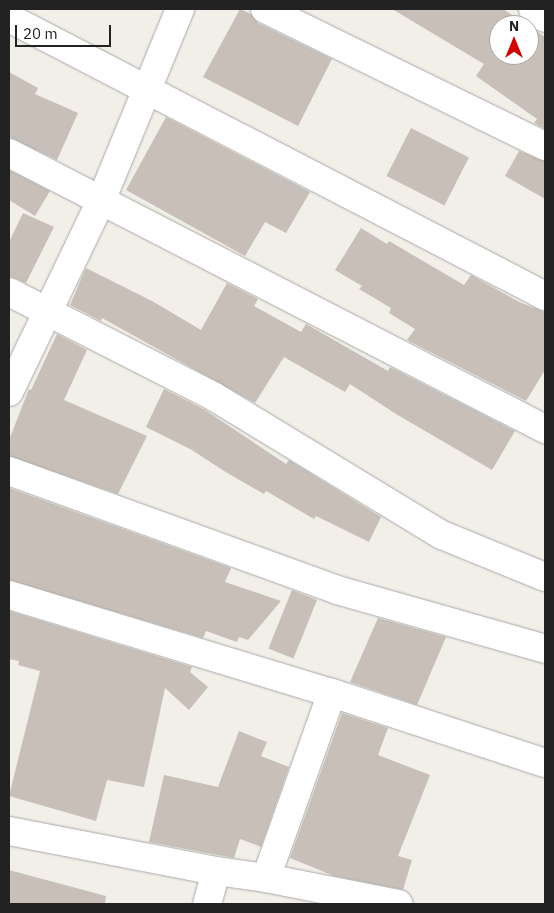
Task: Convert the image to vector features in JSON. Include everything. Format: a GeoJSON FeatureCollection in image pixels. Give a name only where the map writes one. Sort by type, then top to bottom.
{"type":"FeatureCollection","features":[{"type":"Feature","properties":{"kind":"street"},"geometry":{"type":"LineString","coordinates":[[9,392],[46,311],[101,201],[180,9]]}},
{"type":"Feature","properties":{"kind":"street"},"geometry":{"type":"LineString","coordinates":[[265,9],[545,146]]}},
{"type":"Feature","properties":{"kind":"street"},"geometry":{"type":"LineString","coordinates":[[533,9],[545,18]]}},
{"type":"Feature","properties":{"kind":"street"},"geometry":{"type":"LineString","coordinates":[[9,18],[545,296]]}},
{"type":"Feature","properties":{"kind":"street"},"geometry":{"type":"LineString","coordinates":[[9,153],[545,429]]}},
{"type":"Feature","properties":{"kind":"street"},"geometry":{"type":"LineString","coordinates":[[9,292],[214,396],[442,536],[545,577]]}},
{"type":"Feature","properties":{"kind":"street"},"geometry":{"type":"LineString","coordinates":[[9,471],[337,590],[545,649]]}},
{"type":"Feature","properties":{"kind":"street"},"geometry":{"type":"LineString","coordinates":[[9,595],[332,693],[545,763]]}},
{"type":"Feature","properties":{"kind":"street"},"geometry":{"type":"LineString","coordinates":[[266,878],[332,693]]}},
{"type":"Feature","properties":{"kind":"street"},"geometry":{"type":"LineString","coordinates":[[9,831],[398,904]]}},
{"type":"Feature","properties":{"kind":"street"},"geometry":{"type":"LineString","coordinates":[[207,904],[216,871]]}},
{"type":"Feature","properties":{"kind":"building"},"geometry":{"type":"Polygon","coordinates":[[[240,9],[251,14],[258,23],[332,59],[298,126],[203,77],[240,9]]]}},
{"type":"Feature","properties":{"kind":"building"},"geometry":{"type":"Polygon","coordinates":[[[392,9],[503,9],[512,15],[489,15],[489,65],[539,65],[539,33],[545,37],[545,129],[534,123],[537,119],[476,76],[484,64],[392,9]]]}},
{"type":"Feature","properties":{"kind":"building"},"geometry":{"type":"Polygon","coordinates":[[[9,72],[38,88],[35,94],[78,113],[57,160],[9,137],[9,72]]]}},
{"type":"Feature","properties":{"kind":"building"},"geometry":{"type":"Polygon","coordinates":[[[166,117],[310,192],[286,233],[265,222],[245,256],[126,190],[166,117]]]}},
{"type":"Feature","properties":{"kind":"building"},"geometry":{"type":"Polygon","coordinates":[[[411,128],[469,158],[444,206],[386,176],[411,128]]]}},
{"type":"Feature","properties":{"kind":"building"},"geometry":{"type":"Polygon","coordinates":[[[519,151],[545,161],[545,199],[505,176],[519,151]]]}},
{"type":"Feature","properties":{"kind":"building"},"geometry":{"type":"Polygon","coordinates":[[[9,170],[50,191],[35,216],[9,200],[9,170]]]}},
{"type":"Feature","properties":{"kind":"building"},"geometry":{"type":"Polygon","coordinates":[[[23,213],[54,227],[26,283],[9,276],[9,242],[23,213]]]}},
{"type":"Feature","properties":{"kind":"building"},"geometry":{"type":"Polygon","coordinates":[[[361,228],[387,244],[389,241],[464,285],[471,275],[519,302],[545,312],[545,370],[526,401],[407,340],[415,329],[389,313],[391,308],[359,289],[362,286],[335,270],[361,228]]]}},
{"type":"Feature","properties":{"kind":"building"},"geometry":{"type":"Polygon","coordinates":[[[86,268],[152,301],[201,330],[227,283],[258,299],[254,306],[301,332],[306,324],[388,371],[390,367],[515,431],[492,470],[396,414],[350,384],[345,392],[284,357],[255,403],[102,318],[101,321],[70,305],[86,268]]]}},
{"type":"Feature","properties":{"kind":"building"},"geometry":{"type":"Polygon","coordinates":[[[57,334],[87,350],[64,400],[147,436],[118,494],[9,456],[9,440],[29,389],[31,390],[57,334]]]}},
{"type":"Feature","properties":{"kind":"building"},"geometry":{"type":"Polygon","coordinates":[[[164,389],[205,410],[286,464],[289,460],[381,517],[369,542],[316,516],[314,519],[266,491],[264,494],[192,450],[146,427],[164,389]]]}},
{"type":"Feature","properties":{"kind":"building"},"geometry":{"type":"Polygon","coordinates":[[[9,488],[231,568],[225,582],[281,601],[248,640],[239,637],[237,642],[206,631],[203,638],[9,580],[9,488]]]}},
{"type":"Feature","properties":{"kind":"building"},"geometry":{"type":"Polygon","coordinates":[[[292,590],[317,600],[293,659],[268,648],[292,590]]]}},
{"type":"Feature","properties":{"kind":"building"},"geometry":{"type":"Polygon","coordinates":[[[9,611],[192,667],[190,672],[208,687],[189,710],[165,688],[144,787],[107,780],[96,821],[9,796],[40,671],[18,665],[19,661],[9,659],[9,611]]]}},
{"type":"Feature","properties":{"kind":"building"},"geometry":{"type":"Polygon","coordinates":[[[378,618],[446,637],[417,705],[350,682],[378,618]]]}},
{"type":"Feature","properties":{"kind":"building"},"geometry":{"type":"Polygon","coordinates":[[[342,713],[388,728],[378,755],[430,775],[398,856],[412,860],[403,890],[334,876],[290,858],[342,713]]]}},
{"type":"Feature","properties":{"kind":"building"},"geometry":{"type":"Polygon","coordinates":[[[239,731],[267,742],[261,756],[289,767],[261,847],[240,839],[234,858],[149,842],[164,775],[218,787],[239,731]]]}},
{"type":"Feature","properties":{"kind":"building"},"geometry":{"type":"Polygon","coordinates":[[[9,870],[106,896],[105,904],[9,904],[9,870]]]}}]}
